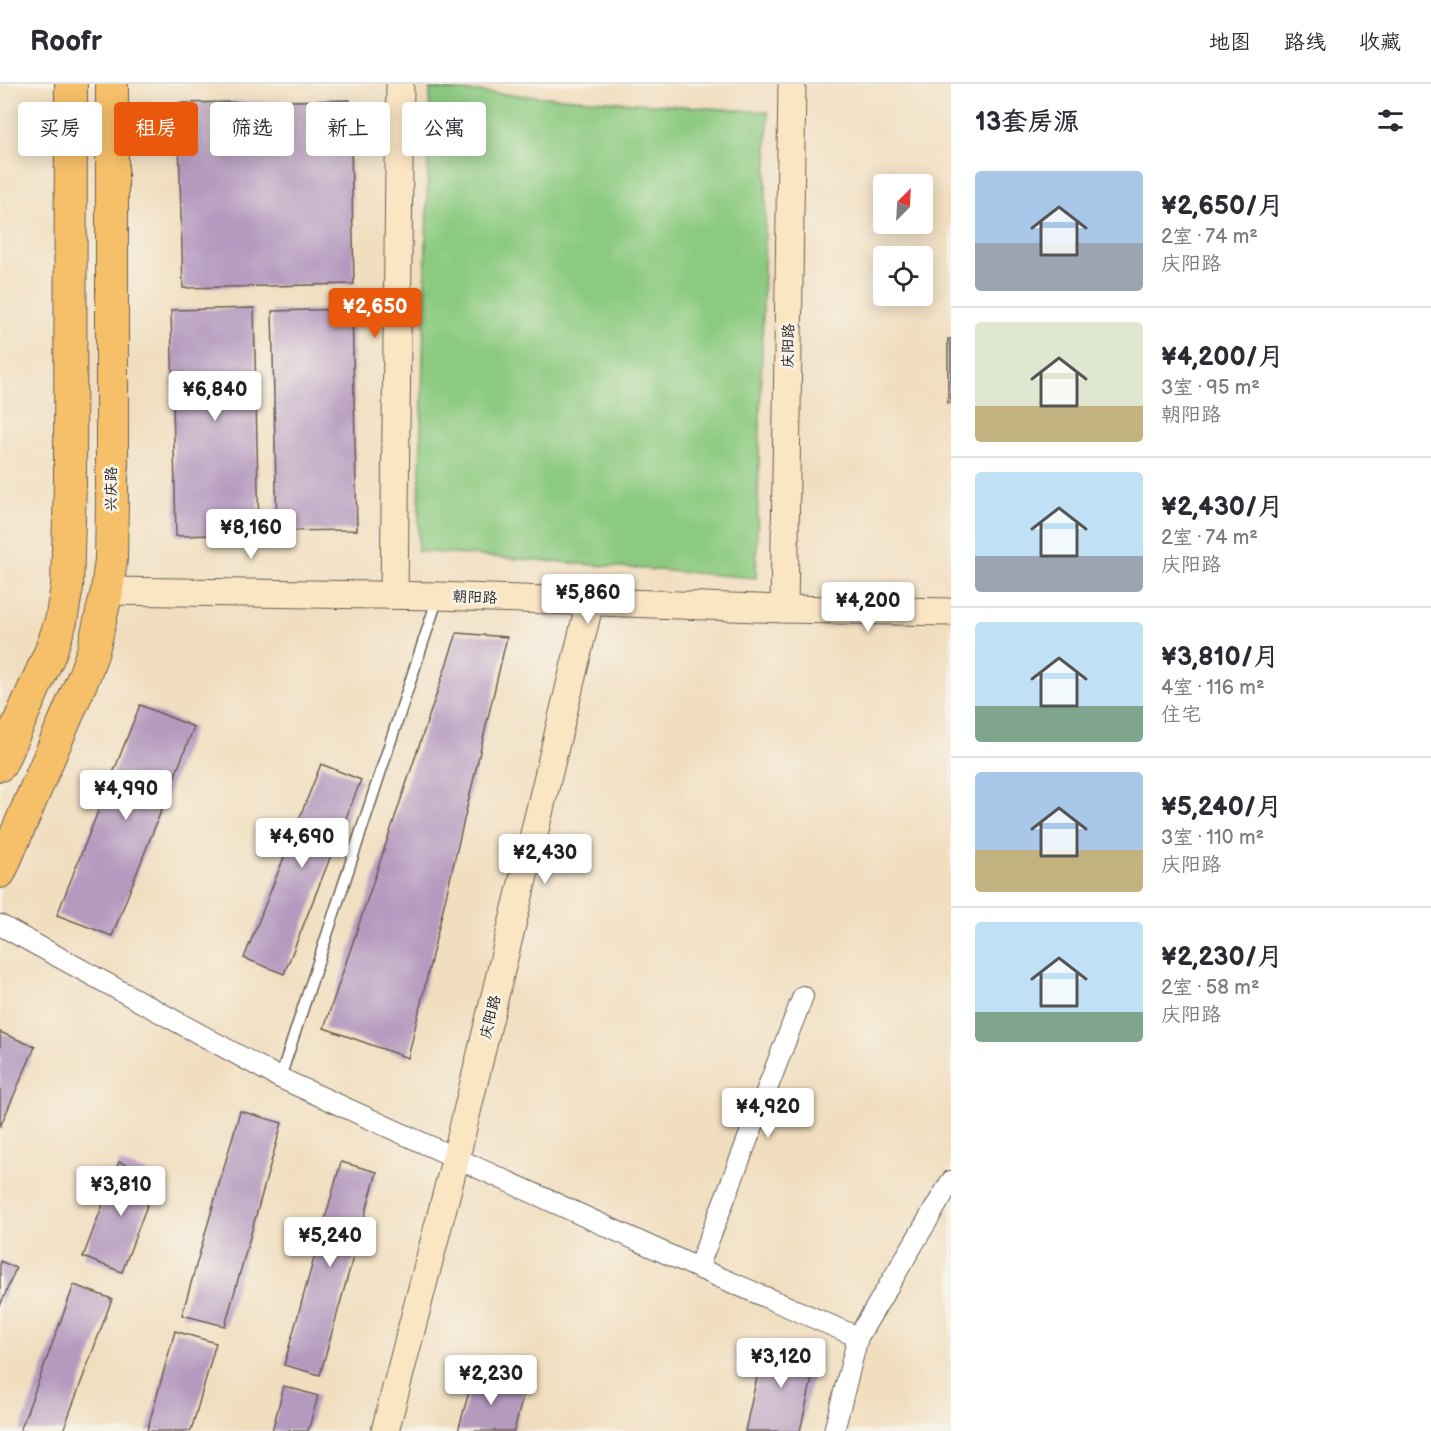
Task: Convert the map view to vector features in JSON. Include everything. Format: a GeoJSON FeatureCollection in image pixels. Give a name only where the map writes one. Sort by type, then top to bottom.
{"type":"FeatureCollection","features":[{"type":"Feature","properties":{"kind":"main road"},"geometry":{"type":"LineString","coordinates":[[0,765],[50,653],[61,621],[67,587],[70,472],[71,84]]}},
{"type":"Feature","properties":{"kind":"main road","name":"兴庆路"},"geometry":{"type":"LineString","coordinates":[[0,872],[84,676],[101,624],[108,586],[112,502],[112,84]]}},
{"type":"Feature","properties":{"kind":"street"},"geometry":{"type":"LineString","coordinates":[[394,590],[400,84]]}},
{"type":"Feature","properties":{"kind":"street","name":"庆阳路"},"geometry":{"type":"LineString","coordinates":[[784,604],[792,84]]}},
{"type":"Feature","properties":{"kind":"street","name":"朝阳路"},"geometry":{"type":"LineString","coordinates":[[108,586],[394,590],[439,596],[590,602],[951,603]]}},
{"type":"Feature","properties":{"kind":"street","name":"庆阳路"},"geometry":{"type":"LineString","coordinates":[[385,1431],[456,1157],[590,602]]}},
{"type":"Feature","properties":{"kind":"street","name":"朝阳路"},"geometry":{"type":"LineString","coordinates":[[784,604],[951,612]]}},
{"type":"Feature","properties":{"kind":"street"},"geometry":{"type":"LineString","coordinates":[[0,925],[280,1078],[698,1268],[858,1337]]}},
{"type":"Feature","properties":{"kind":"street"},"geometry":{"type":"LineString","coordinates":[[698,1268],[803,996]]}},
{"type":"Feature","properties":{"kind":"street"},"geometry":{"type":"LineString","coordinates":[[834,1431],[858,1337],[951,1181]]}},
{"type":"Feature","properties":{"kind":"lane"},"geometry":{"type":"LineString","coordinates":[[280,1078],[439,596]]}},
{"type":"Feature","properties":{"kind":"green space"},"geometry":{"type":"Polygon","coordinates":[[[430,89],[768,112],[756,578],[418,551],[428,156],[486,156],[486,102],[430,102],[430,89]]]}},
{"type":"Feature","properties":{"kind":"building"},"geometry":{"type":"Polygon","coordinates":[[[350,100],[350,102],[306,102],[306,156],[351,156],[354,284],[183,288],[179,156],[198,156],[198,103],[210,102],[210,156],[294,156],[294,102],[235,102],[350,100]]]}},
{"type":"Feature","properties":{"kind":"building"},"geometry":{"type":"Polygon","coordinates":[[[254,308],[259,534],[176,536],[171,310],[254,308]]]}},
{"type":"Feature","properties":{"kind":"building"},"geometry":{"type":"Polygon","coordinates":[[[352,309],[357,530],[277,531],[272,311],[352,309]]]}},
{"type":"Feature","properties":{"kind":"building"},"geometry":{"type":"Polygon","coordinates":[[[948,339],[951,339],[951,403],[948,403],[948,339]]]}},
{"type":"Feature","properties":{"kind":"building"},"geometry":{"type":"Polygon","coordinates":[[[457,633],[507,637],[408,1058],[324,1028],[457,633]]]}},
{"type":"Feature","properties":{"kind":"building"},"geometry":{"type":"Polygon","coordinates":[[[140,705],[194,727],[112,936],[57,915],[140,705]]]}},
{"type":"Feature","properties":{"kind":"building"},"geometry":{"type":"Polygon","coordinates":[[[321,764],[361,780],[284,974],[244,958],[321,764]]]}},
{"type":"Feature","properties":{"kind":"building"},"geometry":{"type":"Polygon","coordinates":[[[0,1032],[35,1047],[0,1127],[0,1032]]]}},
{"type":"Feature","properties":{"kind":"building"},"geometry":{"type":"Polygon","coordinates":[[[240,1111],[282,1123],[225,1326],[182,1315],[240,1111]]]}},
{"type":"Feature","properties":{"kind":"building"},"geometry":{"type":"Polygon","coordinates":[[[119,1162],[158,1176],[122,1272],[83,1257],[119,1162]]]}},
{"type":"Feature","properties":{"kind":"building"},"geometry":{"type":"Polygon","coordinates":[[[341,1162],[377,1172],[320,1375],[284,1365],[341,1162]]]}},
{"type":"Feature","properties":{"kind":"building"},"geometry":{"type":"Polygon","coordinates":[[[0,1261],[16,1268],[0,1306],[0,1261]]]}},
{"type":"Feature","properties":{"kind":"building"},"geometry":{"type":"Polygon","coordinates":[[[74,1285],[112,1299],[63,1431],[20,1431],[74,1285]]]}},
{"type":"Feature","properties":{"kind":"building"},"geometry":{"type":"Polygon","coordinates":[[[175,1331],[216,1343],[191,1431],[147,1431],[175,1331]]]}},
{"type":"Feature","properties":{"kind":"building"},"geometry":{"type":"Polygon","coordinates":[[[765,1341],[818,1353],[800,1431],[745,1431],[765,1341]]]}},
{"type":"Feature","properties":{"kind":"building"},"geometry":{"type":"Polygon","coordinates":[[[474,1374],[525,1389],[514,1431],[458,1431],[474,1374]]]}},
{"type":"Feature","properties":{"kind":"building"},"geometry":{"type":"Polygon","coordinates":[[[284,1386],[318,1396],[308,1431],[272,1431],[284,1386]]]}}]}
